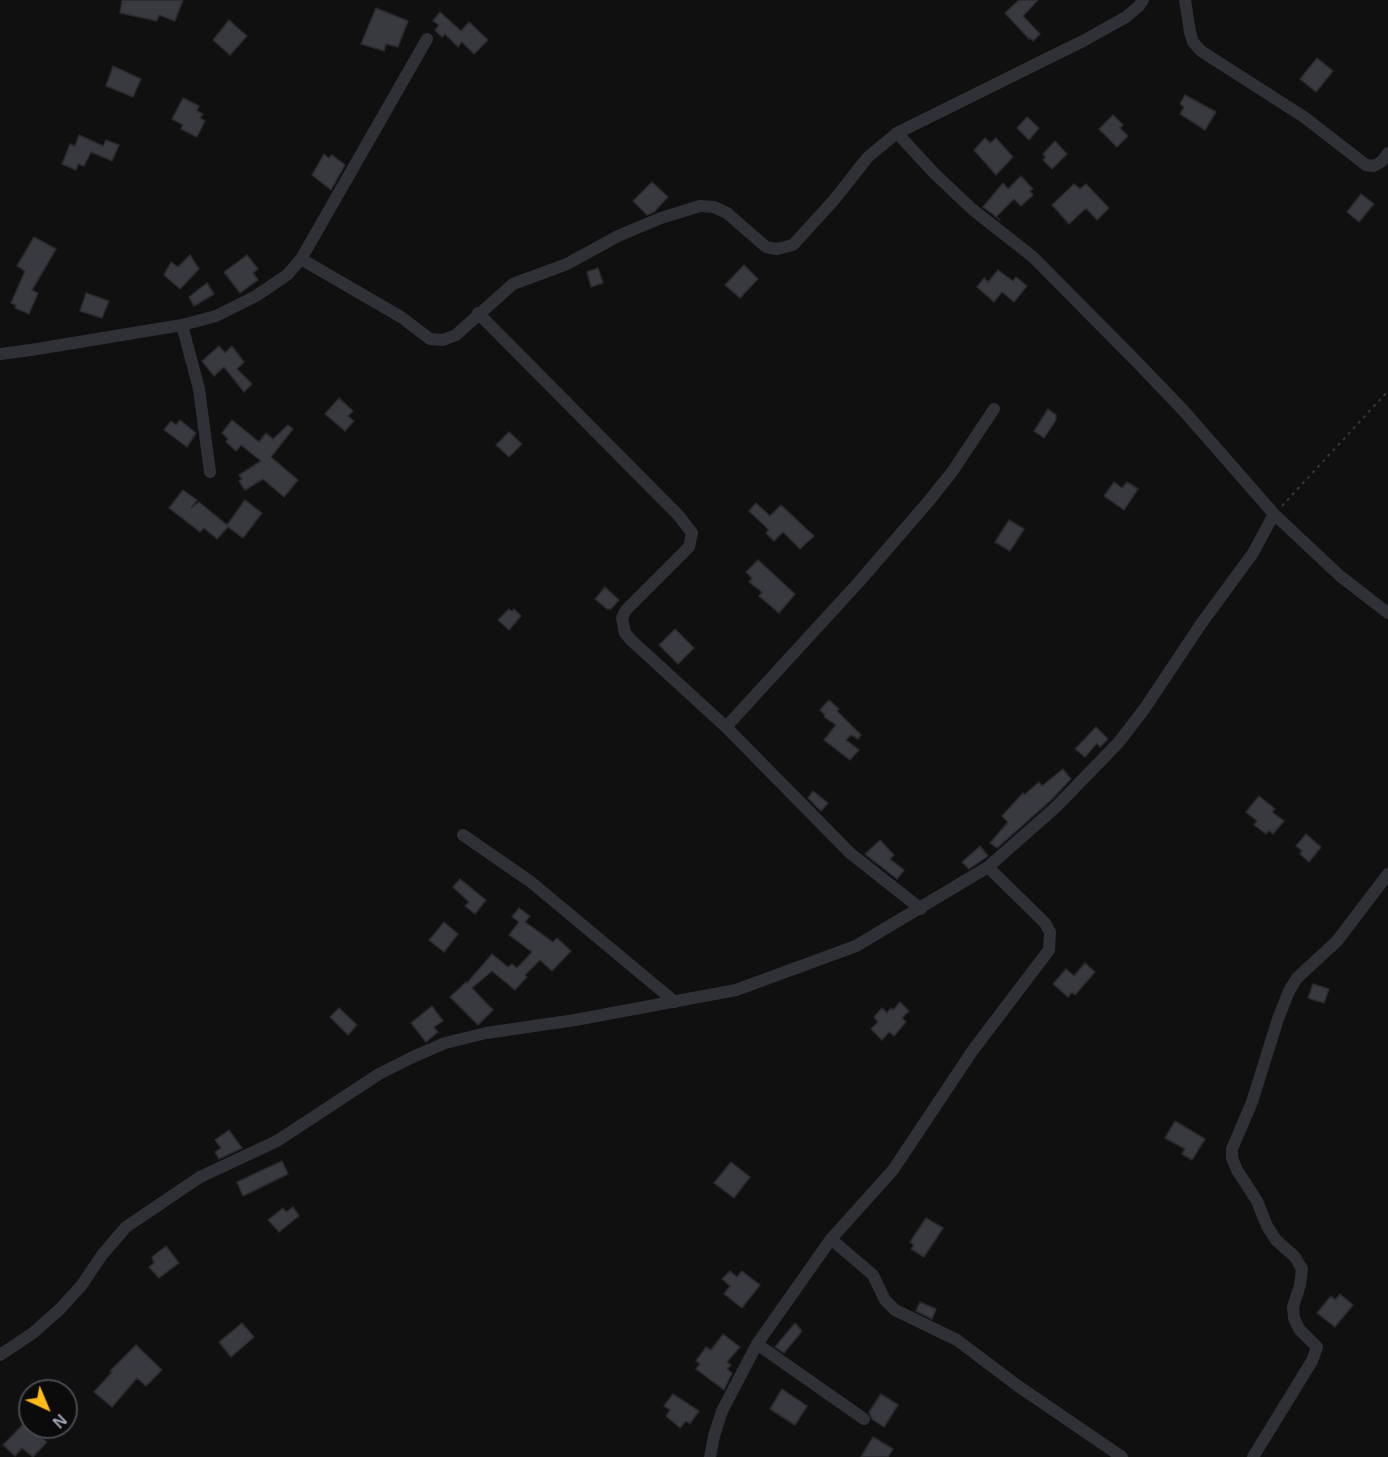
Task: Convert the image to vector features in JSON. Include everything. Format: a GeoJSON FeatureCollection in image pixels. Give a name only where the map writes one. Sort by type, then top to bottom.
{"type":"FeatureCollection","features":[{"type":"Feature","properties":{"kind":"street"},"geometry":{"type":"LineString","coordinates":[[302,259],[401,317],[430,339],[442,340],[456,335],[513,284],[567,264],[618,236],[661,218],[700,206],[714,207],[727,213],[766,247],[777,249],[793,244],[834,200],[868,157],[897,132],[1083,41],[1126,16],[1143,0]]}},
{"type":"Feature","properties":{"kind":"street"},"geometry":{"type":"LineString","coordinates":[[1185,0],[1193,42],[1201,51],[1304,117],[1366,165],[1374,166],[1388,153]]}},
{"type":"Feature","properties":{"kind":"street"},"geometry":{"type":"LineString","coordinates":[[0,354],[182,325],[216,316],[256,296],[287,275],[302,259],[427,39]]}},
{"type":"Feature","properties":{"kind":"street"},"geometry":{"type":"LineString","coordinates":[[897,132],[933,173],[972,209],[1032,257],[1143,368],[1274,514],[1340,576],[1388,613]]}},
{"type":"Feature","properties":{"kind":"street"},"geometry":{"type":"LineString","coordinates":[[478,313],[679,516],[692,533],[689,547],[626,610],[622,624],[625,633],[726,727],[837,841],[921,909]]}},
{"type":"Feature","properties":{"kind":"street"},"geometry":{"type":"LineString","coordinates":[[182,325],[199,389],[210,472]]}},
{"type":"Feature","properties":{"kind":"street"},"geometry":{"type":"LineString","coordinates":[[726,727],[858,583],[920,511],[952,472],[994,409]]}},
{"type":"Feature","properties":{"kind":"street"},"geometry":{"type":"LineString","coordinates":[[0,1355],[33,1333],[60,1309],[81,1286],[102,1255],[126,1227],[200,1177],[277,1142],[379,1074],[445,1043],[486,1033],[575,1020],[736,990],[856,946],[988,867],[1056,807],[1119,741],[1145,708],[1201,624],[1253,553],[1274,514]]}},
{"type":"Feature","properties":{"kind":"street"},"geometry":{"type":"LineString","coordinates":[[464,835],[531,882],[675,1002]]}},
{"type":"Feature","properties":{"kind":"street"},"geometry":{"type":"LineString","coordinates":[[710,1457],[722,1411],[757,1344],[831,1239],[893,1170],[973,1050],[1049,950],[1050,932],[1045,923],[988,867]]}},
{"type":"Feature","properties":{"kind":"street"},"geometry":{"type":"LineString","coordinates":[[1253,1457],[1312,1361],[1317,1347],[1299,1329],[1294,1318],[1293,1307],[1302,1269],[1295,1257],[1276,1240],[1267,1226],[1257,1201],[1237,1170],[1232,1158],[1232,1149],[1252,1102],[1289,991],[1297,978],[1337,941],[1388,874]]}},
{"type":"Feature","properties":{"kind":"street"},"geometry":{"type":"LineString","coordinates":[[831,1239],[873,1275],[885,1300],[894,1310],[957,1340],[1018,1386],[1122,1457]]}},
{"type":"Feature","properties":{"kind":"street"},"geometry":{"type":"LineString","coordinates":[[757,1344],[864,1419]]}},
{"type":"Feature","properties":{"kind":"path"},"geometry":{"type":"LineString","coordinates":[[1274,514],[1388,391]]}},
{"type":"Feature","properties":{"kind":"building"},"geometry":{"type":"Polygon","coordinates":[[[122,0],[183,0],[175,21],[159,15],[157,21],[120,13],[122,0]]]}},
{"type":"Feature","properties":{"kind":"building"},"geometry":{"type":"Polygon","coordinates":[[[1019,0],[1038,0],[1023,16],[1040,34],[1033,41],[1005,13],[1019,0]]]}},
{"type":"Feature","properties":{"kind":"building"},"geometry":{"type":"Polygon","coordinates":[[[376,8],[408,21],[398,47],[386,44],[384,51],[361,44],[376,8]]]}},
{"type":"Feature","properties":{"kind":"building"},"geometry":{"type":"Polygon","coordinates":[[[440,12],[461,31],[469,22],[488,40],[474,54],[462,42],[458,47],[445,34],[442,37],[435,30],[439,25],[433,21],[440,12]]]}},
{"type":"Feature","properties":{"kind":"building"},"geometry":{"type":"Polygon","coordinates":[[[229,20],[247,36],[230,55],[213,40],[229,20]]]}},
{"type":"Feature","properties":{"kind":"building"},"geometry":{"type":"Polygon","coordinates":[[[1317,58],[1333,71],[1316,92],[1300,79],[1317,58]]]}},
{"type":"Feature","properties":{"kind":"building"},"geometry":{"type":"Polygon","coordinates":[[[113,66],[141,79],[133,97],[106,86],[113,66]]]}},
{"type":"Feature","properties":{"kind":"building"},"geometry":{"type":"Polygon","coordinates":[[[1185,95],[1216,112],[1205,130],[1180,114],[1184,107],[1180,104],[1185,95]]]}},
{"type":"Feature","properties":{"kind":"building"},"geometry":{"type":"Polygon","coordinates":[[[183,98],[199,106],[197,111],[203,114],[200,118],[205,121],[197,137],[181,129],[183,125],[172,119],[183,98]]]}},
{"type":"Feature","properties":{"kind":"building"},"geometry":{"type":"Polygon","coordinates":[[[1113,115],[1123,125],[1120,128],[1128,136],[1117,147],[1099,129],[1113,115]]]}},
{"type":"Feature","properties":{"kind":"building"},"geometry":{"type":"Polygon","coordinates":[[[1027,117],[1039,128],[1029,140],[1017,128],[1027,117]]]}},
{"type":"Feature","properties":{"kind":"building"},"geometry":{"type":"Polygon","coordinates":[[[79,135],[103,146],[106,140],[119,145],[112,161],[91,152],[84,166],[78,164],[76,170],[62,164],[70,144],[75,146],[79,135]]]}},
{"type":"Feature","properties":{"kind":"building"},"geometry":{"type":"Polygon","coordinates":[[[985,138],[990,143],[996,138],[1013,157],[996,175],[974,150],[985,138]]]}},
{"type":"Feature","properties":{"kind":"building"},"geometry":{"type":"Polygon","coordinates":[[[1055,141],[1067,154],[1052,169],[1043,160],[1046,157],[1043,154],[1055,141]]]}},
{"type":"Feature","properties":{"kind":"building"},"geometry":{"type":"Polygon","coordinates":[[[324,154],[329,158],[332,155],[345,165],[331,190],[312,175],[324,154]]]}},
{"type":"Feature","properties":{"kind":"building"},"geometry":{"type":"Polygon","coordinates":[[[1021,176],[1033,189],[1030,191],[1033,195],[1021,206],[1014,199],[996,217],[983,207],[1003,183],[1008,189],[1021,176]]]}},
{"type":"Feature","properties":{"kind":"building"},"geometry":{"type":"Polygon","coordinates":[[[652,182],[668,197],[654,212],[647,215],[633,201],[652,182]]]}},
{"type":"Feature","properties":{"kind":"building"},"geometry":{"type":"Polygon","coordinates":[[[1074,184],[1080,189],[1086,184],[1109,208],[1097,220],[1086,208],[1069,224],[1052,205],[1074,184]]]}},
{"type":"Feature","properties":{"kind":"building"},"geometry":{"type":"Polygon","coordinates":[[[1361,194],[1374,204],[1359,222],[1347,212],[1361,194]]]}},
{"type":"Feature","properties":{"kind":"building"},"geometry":{"type":"Polygon","coordinates":[[[34,237],[56,249],[32,290],[38,293],[29,314],[15,308],[16,305],[11,303],[25,271],[17,266],[34,237]]]}},
{"type":"Feature","properties":{"kind":"building"},"geometry":{"type":"Polygon","coordinates":[[[190,255],[199,269],[180,289],[164,275],[171,262],[178,267],[190,255]]]}},
{"type":"Feature","properties":{"kind":"building"},"geometry":{"type":"Polygon","coordinates":[[[247,255],[258,269],[253,273],[258,280],[240,293],[224,272],[247,255]]]}},
{"type":"Feature","properties":{"kind":"building"},"geometry":{"type":"Polygon","coordinates":[[[744,265],[758,279],[740,298],[725,285],[744,265]]]}},
{"type":"Feature","properties":{"kind":"building"},"geometry":{"type":"Polygon","coordinates":[[[598,268],[603,283],[591,287],[587,272],[598,268]]]}},
{"type":"Feature","properties":{"kind":"building"},"geometry":{"type":"Polygon","coordinates":[[[998,270],[1013,281],[1016,277],[1027,286],[1014,302],[1002,292],[994,302],[977,287],[984,278],[988,282],[998,270]]]}},
{"type":"Feature","properties":{"kind":"building"},"geometry":{"type":"Polygon","coordinates":[[[207,283],[214,294],[194,306],[189,297],[207,283]]]}},
{"type":"Feature","properties":{"kind":"building"},"geometry":{"type":"Polygon","coordinates":[[[86,293],[109,301],[102,318],[80,311],[86,293]]]}},
{"type":"Feature","properties":{"kind":"building"},"geometry":{"type":"Polygon","coordinates":[[[219,346],[225,353],[232,346],[244,362],[237,369],[252,384],[244,392],[224,367],[214,376],[202,361],[219,346]]]}},
{"type":"Feature","properties":{"kind":"building"},"geometry":{"type":"Polygon","coordinates":[[[339,398],[353,411],[348,416],[354,421],[345,431],[325,414],[339,398]]]}},
{"type":"Feature","properties":{"kind":"building"},"geometry":{"type":"Polygon","coordinates":[[[1048,409],[1056,415],[1056,420],[1044,438],[1034,431],[1048,409]]]}},
{"type":"Feature","properties":{"kind":"building"},"geometry":{"type":"Polygon","coordinates":[[[180,420],[196,433],[187,447],[164,430],[171,421],[176,425],[180,420]]]}},
{"type":"Feature","properties":{"kind":"building"},"geometry":{"type":"Polygon","coordinates":[[[232,420],[259,442],[266,433],[273,439],[288,425],[293,429],[271,457],[298,480],[284,497],[263,479],[245,490],[239,481],[242,479],[239,475],[261,461],[241,445],[236,451],[226,442],[228,439],[222,433],[232,420]]]}},
{"type":"Feature","properties":{"kind":"building"},"geometry":{"type":"Polygon","coordinates":[[[509,432],[522,444],[509,457],[496,445],[509,432]]]}},
{"type":"Feature","properties":{"kind":"building"},"geometry":{"type":"Polygon","coordinates":[[[1114,482],[1122,488],[1127,482],[1138,489],[1124,510],[1104,496],[1114,482]]]}},
{"type":"Feature","properties":{"kind":"building"},"geometry":{"type":"Polygon","coordinates":[[[183,490],[197,500],[191,508],[199,502],[227,525],[245,500],[262,513],[243,538],[228,527],[217,539],[204,528],[200,532],[169,508],[183,490]]]}},
{"type":"Feature","properties":{"kind":"building"},"geometry":{"type":"Polygon","coordinates":[[[756,503],[770,516],[781,505],[814,536],[800,549],[783,532],[774,541],[766,533],[769,530],[749,511],[756,503]]]}},
{"type":"Feature","properties":{"kind":"building"},"geometry":{"type":"Polygon","coordinates":[[[1009,520],[1024,529],[1010,551],[995,542],[1009,520]]]}},
{"type":"Feature","properties":{"kind":"building"},"geometry":{"type":"Polygon","coordinates":[[[758,560],[795,594],[779,613],[759,596],[762,592],[749,582],[752,578],[746,572],[758,560]]]}},
{"type":"Feature","properties":{"kind":"building"},"geometry":{"type":"Polygon","coordinates":[[[605,587],[619,600],[611,609],[607,609],[595,599],[605,587]]]}},
{"type":"Feature","properties":{"kind":"building"},"geometry":{"type":"Polygon","coordinates":[[[509,609],[512,611],[514,609],[521,616],[509,630],[498,620],[509,609]]]}},
{"type":"Feature","properties":{"kind":"building"},"geometry":{"type":"Polygon","coordinates":[[[675,629],[694,648],[678,664],[659,645],[675,629]]]}},
{"type":"Feature","properties":{"kind":"building"},"geometry":{"type":"Polygon","coordinates":[[[829,700],[861,735],[858,739],[851,735],[846,740],[859,750],[850,760],[824,740],[836,725],[824,717],[825,715],[820,710],[829,700]]]}},
{"type":"Feature","properties":{"kind":"building"},"geometry":{"type":"Polygon","coordinates":[[[1096,727],[1108,739],[1100,747],[1097,743],[1085,757],[1075,749],[1096,727]]]}},
{"type":"Feature","properties":{"kind":"building"},"geometry":{"type":"Polygon","coordinates":[[[1063,769],[1071,779],[1050,801],[997,848],[990,843],[1008,822],[1002,816],[1023,793],[1024,795],[1039,782],[1042,786],[1063,769]]]}},
{"type":"Feature","properties":{"kind":"building"},"geometry":{"type":"Polygon","coordinates":[[[813,791],[828,803],[821,811],[808,798],[813,791]]]}},
{"type":"Feature","properties":{"kind":"building"},"geometry":{"type":"Polygon","coordinates":[[[1259,796],[1275,809],[1272,812],[1284,821],[1273,834],[1269,830],[1266,834],[1254,825],[1257,821],[1246,812],[1259,796]]]}},
{"type":"Feature","properties":{"kind":"building"},"geometry":{"type":"Polygon","coordinates":[[[1306,834],[1321,847],[1309,862],[1300,854],[1302,851],[1296,846],[1306,834]]]}},
{"type":"Feature","properties":{"kind":"building"},"geometry":{"type":"Polygon","coordinates":[[[880,840],[894,855],[890,859],[904,870],[897,879],[865,854],[880,840]]]}},
{"type":"Feature","properties":{"kind":"building"},"geometry":{"type":"Polygon","coordinates":[[[980,846],[988,856],[969,869],[962,862],[980,846]]]}},
{"type":"Feature","properties":{"kind":"building"},"geometry":{"type":"Polygon","coordinates":[[[460,879],[486,900],[475,914],[465,906],[469,902],[453,887],[460,879]]]}},
{"type":"Feature","properties":{"kind":"building"},"geometry":{"type":"Polygon","coordinates":[[[519,908],[530,916],[525,922],[553,942],[557,938],[571,951],[552,971],[540,960],[525,975],[527,977],[515,990],[492,971],[472,988],[493,1010],[478,1025],[450,997],[467,983],[492,954],[508,967],[512,964],[517,968],[532,952],[509,935],[519,922],[512,917],[519,908]]]}},
{"type":"Feature","properties":{"kind":"building"},"geometry":{"type":"Polygon","coordinates":[[[444,922],[458,934],[444,952],[429,940],[444,922]]]}},
{"type":"Feature","properties":{"kind":"building"},"geometry":{"type":"Polygon","coordinates":[[[1085,963],[1095,972],[1075,995],[1072,992],[1068,997],[1053,984],[1066,969],[1074,976],[1085,963]]]}},
{"type":"Feature","properties":{"kind":"building"},"geometry":{"type":"Polygon","coordinates":[[[1313,984],[1329,989],[1324,1003],[1308,998],[1313,984]]]}},
{"type":"Feature","properties":{"kind":"building"},"geometry":{"type":"Polygon","coordinates":[[[900,1002],[909,1011],[902,1018],[906,1022],[894,1036],[889,1032],[882,1040],[871,1029],[878,1022],[874,1017],[882,1008],[887,1013],[900,1002]]]}},
{"type":"Feature","properties":{"kind":"building"},"geometry":{"type":"Polygon","coordinates":[[[432,1006],[443,1021],[434,1027],[438,1032],[426,1042],[411,1023],[432,1006]]]}},
{"type":"Feature","properties":{"kind":"building"},"geometry":{"type":"Polygon","coordinates":[[[339,1008],[357,1025],[348,1035],[330,1017],[339,1008]]]}},
{"type":"Feature","properties":{"kind":"building"},"geometry":{"type":"Polygon","coordinates":[[[1175,1121],[1205,1139],[1192,1160],[1182,1154],[1185,1149],[1165,1138],[1175,1121]]]}},
{"type":"Feature","properties":{"kind":"building"},"geometry":{"type":"Polygon","coordinates":[[[229,1130],[242,1148],[219,1159],[215,1152],[221,1148],[215,1140],[229,1130]]]}},
{"type":"Feature","properties":{"kind":"building"},"geometry":{"type":"Polygon","coordinates":[[[282,1161],[288,1174],[243,1196],[237,1182],[282,1161]]]}},
{"type":"Feature","properties":{"kind":"building"},"geometry":{"type":"Polygon","coordinates":[[[731,1162],[750,1177],[734,1198],[714,1183],[731,1162]]]}},
{"type":"Feature","properties":{"kind":"building"},"geometry":{"type":"Polygon","coordinates":[[[293,1207],[299,1216],[279,1232],[268,1220],[283,1208],[286,1212],[293,1207]]]}},
{"type":"Feature","properties":{"kind":"building"},"geometry":{"type":"Polygon","coordinates":[[[926,1218],[943,1228],[924,1257],[911,1249],[914,1245],[910,1242],[926,1218]]]}},
{"type":"Feature","properties":{"kind":"building"},"geometry":{"type":"Polygon","coordinates":[[[166,1246],[179,1263],[159,1278],[149,1267],[154,1263],[152,1257],[166,1246]]]}},
{"type":"Feature","properties":{"kind":"building"},"geometry":{"type":"Polygon","coordinates":[[[730,1271],[737,1277],[742,1271],[760,1285],[742,1308],[724,1294],[730,1286],[722,1279],[730,1271]]]}},
{"type":"Feature","properties":{"kind":"building"},"geometry":{"type":"Polygon","coordinates":[[[1340,1294],[1353,1305],[1335,1327],[1317,1313],[1331,1296],[1335,1300],[1340,1294]]]}},
{"type":"Feature","properties":{"kind":"building"},"geometry":{"type":"Polygon","coordinates":[[[920,1302],[936,1309],[932,1319],[916,1311],[920,1302]]]}},
{"type":"Feature","properties":{"kind":"building"},"geometry":{"type":"Polygon","coordinates":[[[242,1323],[254,1337],[231,1357],[219,1342],[242,1323]]]}},
{"type":"Feature","properties":{"kind":"building"},"geometry":{"type":"Polygon","coordinates":[[[795,1323],[802,1331],[784,1353],[775,1347],[795,1323]]]}},
{"type":"Feature","properties":{"kind":"building"},"geometry":{"type":"Polygon","coordinates":[[[723,1334],[740,1347],[727,1362],[731,1365],[727,1369],[732,1373],[724,1390],[696,1369],[700,1364],[696,1361],[706,1347],[711,1350],[723,1334]]]}},
{"type":"Feature","properties":{"kind":"building"},"geometry":{"type":"Polygon","coordinates":[[[136,1345],[162,1370],[146,1386],[137,1378],[112,1407],[94,1392],[112,1372],[110,1371],[136,1345]]]}},
{"type":"Feature","properties":{"kind":"building"},"geometry":{"type":"Polygon","coordinates":[[[782,1389],[807,1406],[795,1425],[770,1409],[782,1389]]]}},
{"type":"Feature","properties":{"kind":"building"},"geometry":{"type":"Polygon","coordinates":[[[673,1394],[699,1411],[690,1424],[686,1421],[680,1428],[666,1416],[670,1410],[664,1406],[673,1394]]]}},
{"type":"Feature","properties":{"kind":"building"},"geometry":{"type":"Polygon","coordinates":[[[881,1394],[898,1405],[884,1427],[872,1419],[869,1412],[881,1394]]]}},
{"type":"Feature","properties":{"kind":"building"},"geometry":{"type":"Polygon","coordinates":[[[18,1429],[18,1439],[43,1439],[47,1442],[33,1457],[22,1448],[15,1456],[3,1445],[18,1429]]]}},
{"type":"Feature","properties":{"kind":"building"},"geometry":{"type":"Polygon","coordinates":[[[873,1437],[893,1449],[888,1457],[861,1457],[873,1437]]]}}]}
